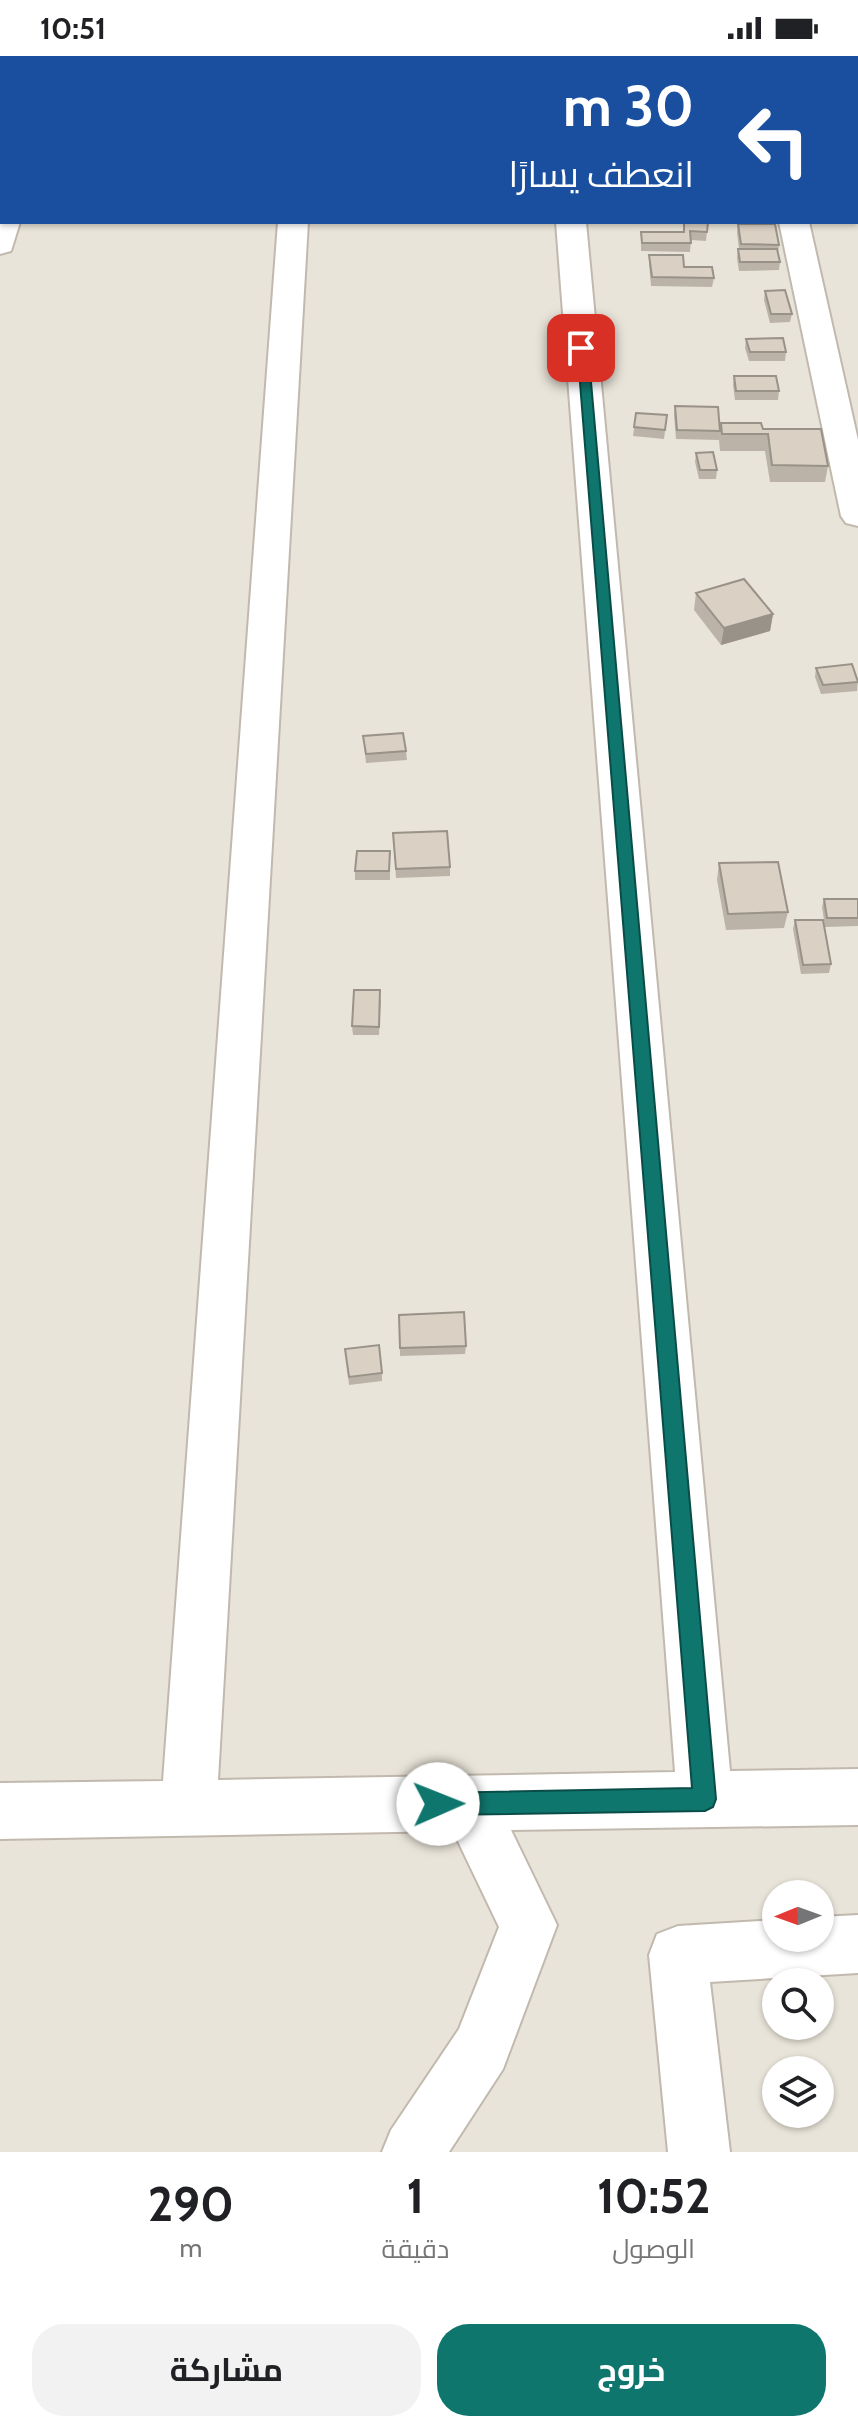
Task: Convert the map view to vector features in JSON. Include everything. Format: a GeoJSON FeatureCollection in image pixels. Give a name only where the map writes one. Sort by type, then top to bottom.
{"type":"FeatureCollection","features":[{"type":"Feature","properties":{"kind":"street"},"geometry":{"type":"LineString","coordinates":[[0,245],[5,224]]}},
{"type":"Feature","properties":{"kind":"street"},"geometry":{"type":"LineString","coordinates":[[189,1808],[293,224]]}},
{"type":"Feature","properties":{"kind":"street"},"geometry":{"type":"LineString","coordinates":[[571,224],[705,1799]]}},
{"type":"Feature","properties":{"kind":"street"},"geometry":{"type":"LineString","coordinates":[[794,224],[858,516]]}},
{"type":"Feature","properties":{"kind":"street"},"geometry":{"type":"LineString","coordinates":[[0,1811],[858,1797]]}},
{"type":"Feature","properties":{"kind":"street"},"geometry":{"type":"LineString","coordinates":[[413,2152],[482,2048],[528,1925],[469,1804]]}},
{"type":"Feature","properties":{"kind":"street"},"geometry":{"type":"LineString","coordinates":[[699,2152],[678,1955],[858,1944]]}},
{"type":"Feature","properties":{"kind":"shaded area"},"geometry":{"type":"Polygon","coordinates":[[[0,224],[858,224],[858,2152],[0,2152],[0,224]]]}},
{"type":"Feature","properties":{"kind":"building"},"geometry":{"type":"Polygon","coordinates":[[[684,224],[708,224],[707,232],[690,231],[691,243],[642,243],[641,232],[684,232],[684,224]]]}},
{"type":"Feature","properties":{"kind":"building"},"geometry":{"type":"Polygon","coordinates":[[[738,224],[775,224],[779,245],[741,244],[738,224]]]}},
{"type":"Feature","properties":{"kind":"building"},"geometry":{"type":"Polygon","coordinates":[[[738,249],[777,249],[780,262],[740,262],[738,249]]]}},
{"type":"Feature","properties":{"kind":"building"},"geometry":{"type":"Polygon","coordinates":[[[649,255],[683,255],[684,267],[712,267],[714,278],[652,277],[649,255]]]}},
{"type":"Feature","properties":{"kind":"building"},"geometry":{"type":"Polygon","coordinates":[[[785,290],[792,314],[771,314],[765,291],[785,290]]]}},
{"type":"Feature","properties":{"kind":"building"},"geometry":{"type":"Polygon","coordinates":[[[783,338],[786,352],[750,352],[746,339],[783,338]]]}},
{"type":"Feature","properties":{"kind":"building"},"geometry":{"type":"Polygon","coordinates":[[[734,376],[776,376],[779,391],[736,391],[734,376]]]}},
{"type":"Feature","properties":{"kind":"building"},"geometry":{"type":"Polygon","coordinates":[[[675,406],[718,407],[720,431],[677,430],[675,406]]]}},
{"type":"Feature","properties":{"kind":"building"},"geometry":{"type":"Polygon","coordinates":[[[636,413],[667,415],[665,430],[634,427],[636,413]]]}},
{"type":"Feature","properties":{"kind":"building"},"geometry":{"type":"Polygon","coordinates":[[[721,423],[761,423],[763,429],[821,429],[828,466],[772,465],[768,434],[722,434],[721,423]]]}},
{"type":"Feature","properties":{"kind":"building"},"geometry":{"type":"Polygon","coordinates":[[[713,452],[717,470],[700,470],[696,453],[713,452]]]}},
{"type":"Feature","properties":{"kind":"building"},"geometry":{"type":"Polygon","coordinates":[[[744,579],[773,614],[724,628],[696,593],[744,579]]]}},
{"type":"Feature","properties":{"kind":"building"},"geometry":{"type":"Polygon","coordinates":[[[852,664],[858,682],[823,685],[816,668],[852,664]]]}},
{"type":"Feature","properties":{"kind":"building"},"geometry":{"type":"Polygon","coordinates":[[[403,733],[406,751],[366,754],[363,736],[403,733]]]}},
{"type":"Feature","properties":{"kind":"building"},"geometry":{"type":"Polygon","coordinates":[[[447,831],[450,867],[396,869],[393,833],[447,831]]]}},
{"type":"Feature","properties":{"kind":"building"},"geometry":{"type":"Polygon","coordinates":[[[357,851],[390,851],[389,871],[355,871],[357,851]]]}},
{"type":"Feature","properties":{"kind":"building"},"geometry":{"type":"Polygon","coordinates":[[[778,862],[788,912],[728,914],[719,863],[778,862]]]}},
{"type":"Feature","properties":{"kind":"building"},"geometry":{"type":"Polygon","coordinates":[[[824,899],[858,899],[858,918],[827,918],[824,899]]]}},
{"type":"Feature","properties":{"kind":"building"},"geometry":{"type":"Polygon","coordinates":[[[795,920],[823,920],[831,964],[803,965],[795,920]]]}},
{"type":"Feature","properties":{"kind":"building"},"geometry":{"type":"Polygon","coordinates":[[[354,990],[380,990],[379,1027],[352,1026],[354,990]]]}},
{"type":"Feature","properties":{"kind":"building"},"geometry":{"type":"Polygon","coordinates":[[[464,1312],[466,1346],[400,1348],[399,1315],[464,1312]]]}},
{"type":"Feature","properties":{"kind":"building"},"geometry":{"type":"Polygon","coordinates":[[[379,1345],[382,1373],[349,1377],[345,1349],[379,1345]]]}},
{"type":"Feature","properties":{"kind":"route"},"geometry":{"type":"LineString","coordinates":[[438,1804],[705,1799],[581,348]]}}]}
